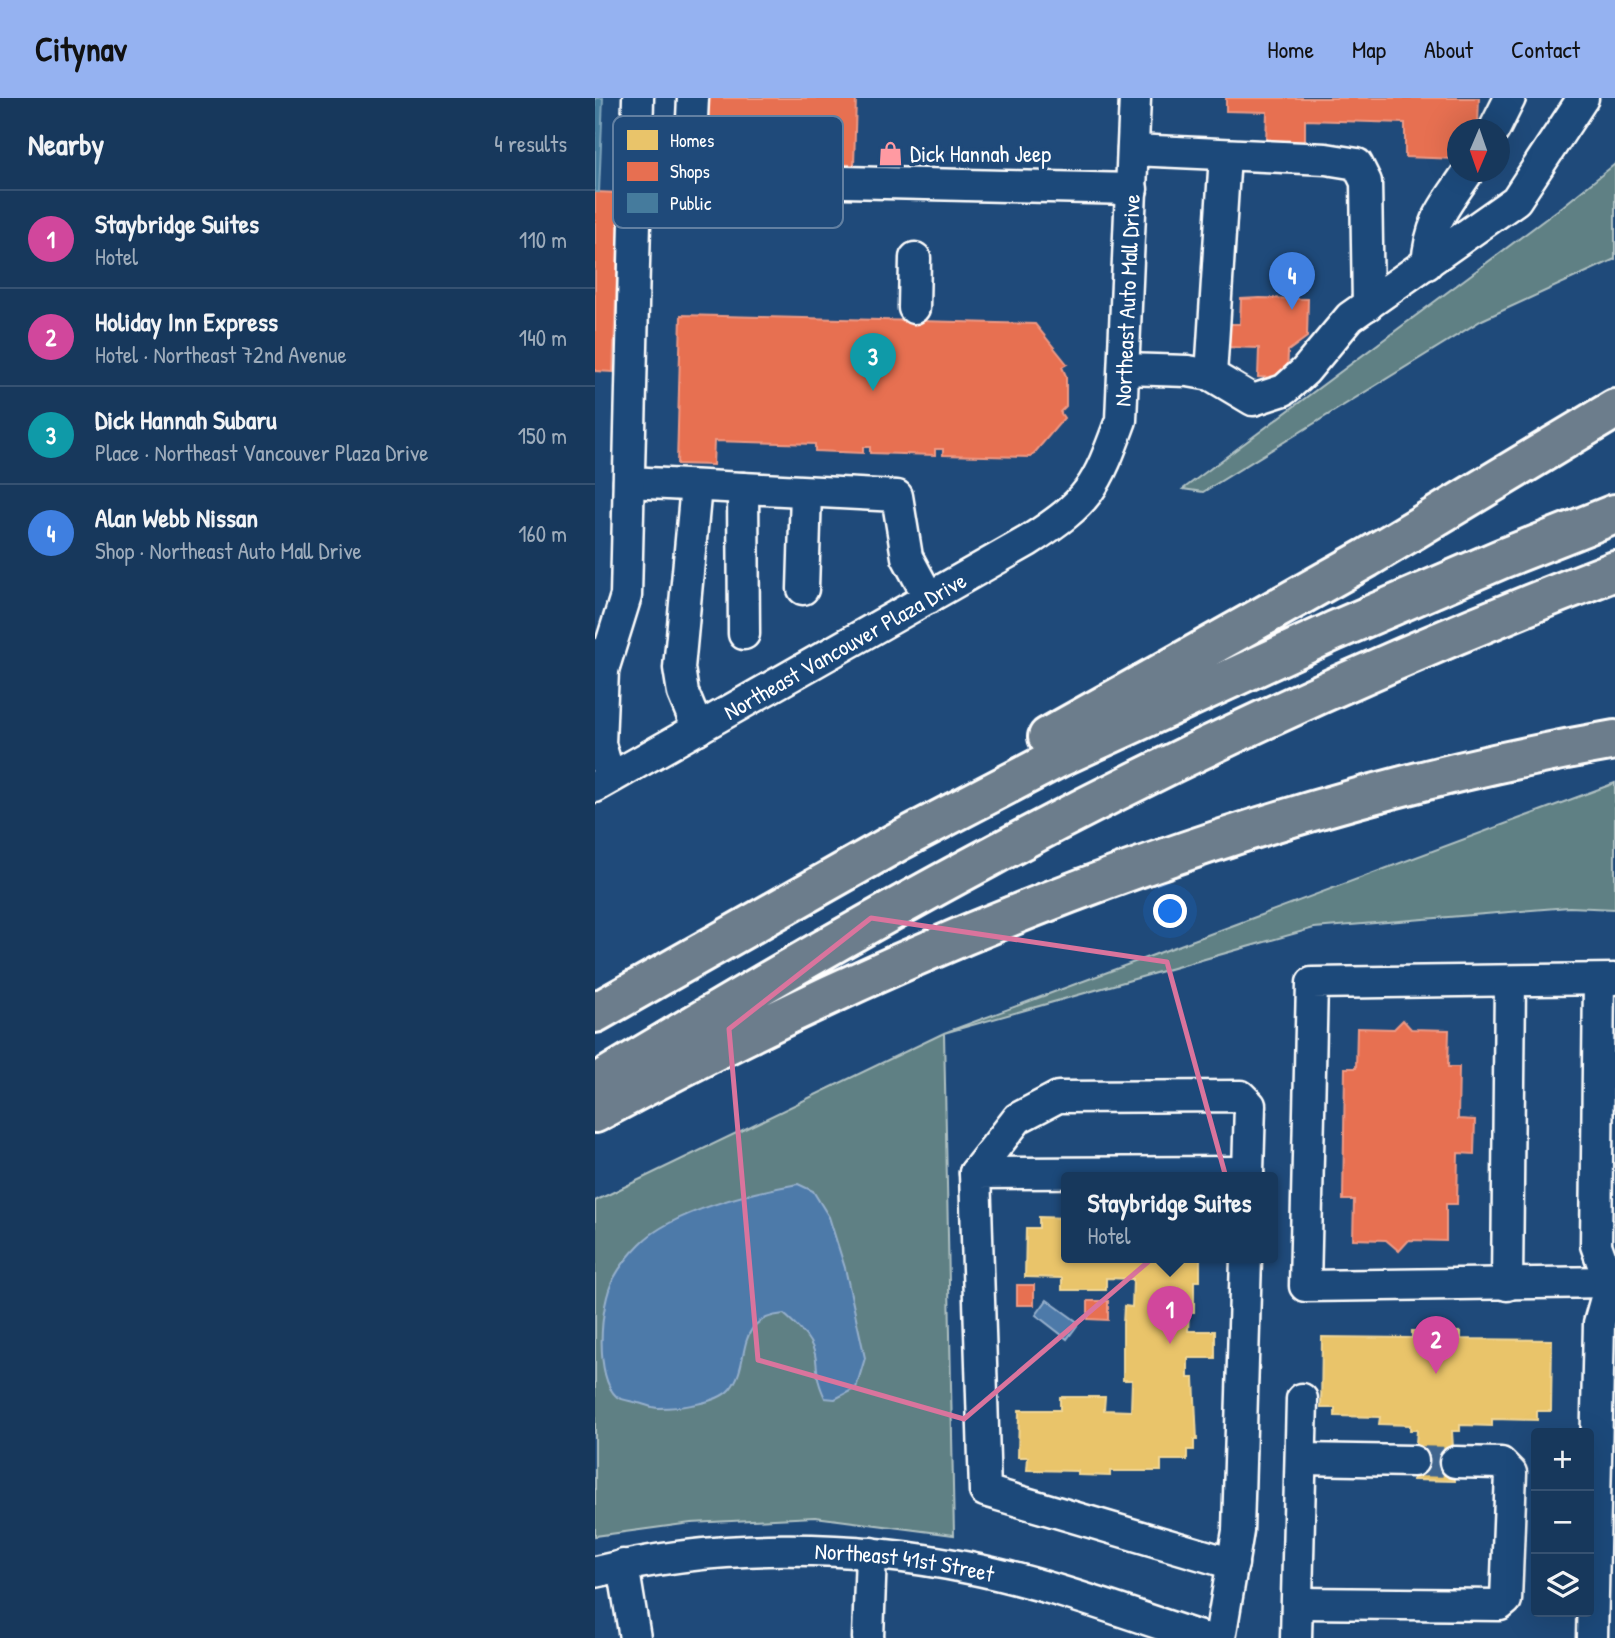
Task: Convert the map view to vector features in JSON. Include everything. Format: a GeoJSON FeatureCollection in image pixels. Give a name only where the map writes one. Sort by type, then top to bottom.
{"type":"FeatureCollection","features":[{"type":"Feature","properties":{"kind":"highway"},"geometry":{"type":"LineString","coordinates":[[897,842],[982,776],[1367,558],[1615,409]]}},
{"type":"Feature","properties":{"kind":"highway"},"geometry":{"type":"LineString","coordinates":[[595,1013],[989,792],[1122,728],[1489,564],[1615,514]]}},
{"type":"Feature","properties":{"kind":"highway"},"geometry":{"type":"LineString","coordinates":[[595,1084],[988,858],[1117,792],[1347,684],[1615,571]]}},
{"type":"Feature","properties":{"kind":"highway"},"geometry":{"type":"LineString","coordinates":[[595,1113],[681,1066],[863,979],[1088,887],[1291,818],[1416,782],[1615,740]]}},
{"type":"Feature","properties":{"kind":"street"},"geometry":{"type":"LineString","coordinates":[[638,98],[638,116]]}},
{"type":"Feature","properties":{"kind":"street"},"geometry":{"type":"LineString","coordinates":[[693,116],[694,98]]}},
{"type":"Feature","properties":{"kind":"street","name":"Northeast Auto Mall Drive"},"geometry":{"type":"LineString","coordinates":[[1089,495],[1105,465],[1121,420],[1135,98]]}},
{"type":"Feature","properties":{"kind":"street"},"geometry":{"type":"LineString","coordinates":[[1500,119],[1510,98]]}},
{"type":"Feature","properties":{"kind":"street"},"geometry":{"type":"LineString","coordinates":[[1124,369],[1188,370],[1211,375],[1253,400],[1284,390],[1305,371],[1350,317],[1516,200],[1583,98]]}},
{"type":"Feature","properties":{"kind":"street"},"geometry":{"type":"LineString","coordinates":[[1133,150],[1326,159],[1357,164],[1366,182],[1368,305]]}},
{"type":"Feature","properties":{"kind":"street"},"geometry":{"type":"LineString","coordinates":[[1211,375],[1225,155]]}},
{"type":"Feature","properties":{"kind":"street"},"geometry":{"type":"LineString","coordinates":[[1427,264],[1429,237],[1435,219],[1461,182]]}},
{"type":"Feature","properties":{"kind":"street"},"geometry":{"type":"LineString","coordinates":[[843,183],[1044,185],[1132,190]]}},
{"type":"Feature","properties":{"kind":"street"},"geometry":{"type":"LineString","coordinates":[[603,782],[599,662],[626,596],[635,228]]}},
{"type":"Feature","properties":{"kind":"street"},"geometry":{"type":"LineString","coordinates":[[913,308],[915,258]]}},
{"type":"Feature","properties":{"kind":"street"},"geometry":{"type":"LineString","coordinates":[[629,482],[897,496],[907,557],[929,598]]}},
{"type":"Feature","properties":{"kind":"street"},"geometry":{"type":"LineString","coordinates":[[696,486],[679,668],[683,693],[698,729]]}},
{"type":"Feature","properties":{"kind":"street"},"geometry":{"type":"LineString","coordinates":[[743,488],[744,634]]}},
{"type":"Feature","properties":{"kind":"street"},"geometry":{"type":"LineString","coordinates":[[803,589],[806,492]]}},
{"type":"Feature","properties":{"kind":"street","name":"Northeast Vancouver Plaza Drive"},"geometry":{"type":"LineString","coordinates":[[603,782],[1028,541],[1064,518],[1089,495]]}},
{"type":"Feature","properties":{"kind":"street"},"geometry":{"type":"LineString","coordinates":[[1592,1638],[1605,1529],[1599,1323],[1612,1283],[1596,1245],[1607,980],[1312,984],[1305,1286],[1612,1283]]}},
{"type":"Feature","properties":{"kind":"street"},"geometry":{"type":"LineString","coordinates":[[1507,1285],[1510,981]]}},
{"type":"Feature","properties":{"kind":"street"},"geometry":{"type":"LineString","coordinates":[[1233,1564],[985,1491],[975,1173],[1017,1118],[1058,1097],[1228,1096],[1241,1096],[1250,1105],[1248,1172]]}},
{"type":"Feature","properties":{"kind":"street"},"geometry":{"type":"LineString","coordinates":[[975,1173],[1061,1174]]}},
{"type":"Feature","properties":{"kind":"street"},"geometry":{"type":"LineString","coordinates":[[1220,1638],[1238,1531],[1246,1263]]}},
{"type":"Feature","properties":{"kind":"street"},"geometry":{"type":"LineString","coordinates":[[1296,1638],[1299,1603],[1302,1399]]}},
{"type":"Feature","properties":{"kind":"street"},"geometry":{"type":"LineString","coordinates":[[1301,1459],[1413,1461]]}},
{"type":"Feature","properties":{"kind":"street"},"geometry":{"type":"LineString","coordinates":[[1299,1603],[1500,1605],[1506,1600],[1509,1590],[1511,1473],[1501,1463],[1455,1462]]}},
{"type":"Feature","properties":{"kind":"street","name":"Northeast 41st Street"},"geometry":{"type":"LineString","coordinates":[[609,1568],[720,1552],[871,1553],[982,1571],[1069,1594],[1203,1638]]}},
{"type":"Feature","properties":{"kind":"street"},"geometry":{"type":"LineString","coordinates":[[869,1638],[871,1553]]}},
{"type":"Feature","properties":{"kind":"street"},"geometry":{"type":"LineString","coordinates":[[609,1568],[635,1638]]}},
{"type":"Feature","properties":{"kind":"highlighted area"},"geometry":{"type":"Polygon","coordinates":[[[871,918],[1167,962],[1230,1192],[964,1419],[758,1360],[729,1029],[871,918]]]}},
{"type":"Feature","properties":{"kind":"green space"},"geometry":{"type":"Polygon","coordinates":[[[1615,164],[1615,259],[1482,320],[1203,492],[1183,489],[1563,206],[1615,164]]]}},
{"type":"Feature","properties":{"kind":"green space"},"geometry":{"type":"Polygon","coordinates":[[[1615,783],[1615,909],[1569,907],[1314,928],[944,1033],[1615,783]]]}},
{"type":"Feature","properties":{"kind":"green space"},"geometry":{"type":"Polygon","coordinates":[[[944,1033],[954,1535],[815,1517],[691,1523],[595,1536],[595,1201],[944,1033]]]}},
{"type":"Feature","properties":{"kind":"water"},"geometry":{"type":"Polygon","coordinates":[[[798,1184],[813,1191],[829,1217],[845,1268],[865,1358],[856,1388],[835,1399],[825,1398],[819,1383],[812,1346],[805,1334],[784,1314],[756,1324],[746,1343],[737,1378],[730,1389],[716,1398],[686,1406],[658,1408],[617,1397],[605,1375],[602,1359],[603,1323],[605,1305],[614,1278],[633,1252],[654,1232],[692,1213],[737,1198],[798,1184]]]}},
{"type":"Feature","properties":{"kind":"water"},"geometry":{"type":"Polygon","coordinates":[[[1047,1300],[1079,1323],[1067,1339],[1036,1315],[1047,1300]]]}},
{"type":"Feature","properties":{"kind":"building: Homes"},"geometry":{"type":"Polygon","coordinates":[[[1039,1217],[1061,1218],[1061,1263],[1200,1263],[1200,1281],[1194,1281],[1194,1312],[1189,1312],[1188,1331],[1215,1331],[1215,1358],[1188,1358],[1188,1378],[1194,1378],[1197,1440],[1194,1440],[1194,1450],[1187,1450],[1187,1460],[1161,1460],[1161,1471],[1110,1471],[1110,1476],[1078,1475],[1078,1471],[1027,1470],[1028,1457],[1018,1457],[1019,1410],[1060,1410],[1060,1397],[1105,1397],[1104,1410],[1131,1411],[1132,1380],[1123,1380],[1123,1324],[1124,1306],[1132,1307],[1133,1279],[1106,1278],[1106,1290],[1062,1290],[1062,1278],[1025,1277],[1026,1228],[1039,1228],[1039,1217]]]}},
{"type":"Feature","properties":{"kind":"building: Homes"},"geometry":{"type":"Polygon","coordinates":[[[1412,1331],[1461,1332],[1461,1339],[1552,1340],[1551,1411],[1537,1411],[1537,1420],[1492,1419],[1492,1426],[1460,1425],[1460,1431],[1452,1431],[1455,1481],[1413,1480],[1417,1430],[1410,1430],[1410,1425],[1379,1424],[1380,1417],[1335,1416],[1335,1408],[1321,1408],[1322,1337],[1412,1338],[1412,1331]]]}},
{"type":"Feature","properties":{"kind":"building: Shops"},"geometry":{"type":"Polygon","coordinates":[[[702,98],[856,98],[854,165],[843,165],[843,116],[701,116],[702,98]]]}},
{"type":"Feature","properties":{"kind":"building: Shops"},"geometry":{"type":"Polygon","coordinates":[[[1226,98],[1479,98],[1478,119],[1447,119],[1447,159],[1405,157],[1405,123],[1305,120],[1305,143],[1266,142],[1267,112],[1226,111],[1226,98]]]}},
{"type":"Feature","properties":{"kind":"building: Shops"},"geometry":{"type":"Polygon","coordinates":[[[595,192],[613,193],[613,228],[619,228],[613,372],[595,371],[595,192]]]}},
{"type":"Feature","properties":{"kind":"building: Shops"},"geometry":{"type":"Polygon","coordinates":[[[1241,299],[1308,299],[1307,337],[1288,351],[1287,378],[1258,377],[1259,348],[1223,347],[1223,324],[1240,324],[1241,299]]]}},
{"type":"Feature","properties":{"kind":"building: Shops"},"geometry":{"type":"Polygon","coordinates":[[[681,315],[1035,324],[1067,364],[1062,367],[1066,376],[1066,406],[1060,412],[1064,418],[1031,457],[943,455],[943,449],[935,449],[935,455],[870,453],[870,447],[863,447],[863,453],[815,451],[815,444],[714,441],[713,465],[677,464],[681,315]]]}},
{"type":"Feature","properties":{"kind":"building: Shops"},"geometry":{"type":"Polygon","coordinates":[[[1403,1020],[1411,1029],[1449,1030],[1448,1067],[1459,1067],[1458,1119],[1475,1120],[1474,1154],[1458,1153],[1457,1204],[1446,1204],[1446,1241],[1409,1240],[1399,1251],[1386,1240],[1353,1239],[1354,1200],[1343,1200],[1345,1068],[1356,1068],[1357,1028],[1394,1029],[1403,1020]]]}},
{"type":"Feature","properties":{"kind":"building: Shops"},"geometry":{"type":"Polygon","coordinates":[[[1017,1285],[1034,1285],[1034,1305],[1017,1305],[1017,1285]]]}},
{"type":"Feature","properties":{"kind":"building: Shops"},"geometry":{"type":"Polygon","coordinates":[[[1088,1301],[1108,1301],[1108,1320],[1088,1319],[1088,1301]]]}},
{"type":"Feature","properties":{"kind":"building: Public"},"geometry":{"type":"Polygon","coordinates":[[[595,98],[603,98],[599,192],[595,192],[595,98]]]}},
{"type":"Feature","properties":{"kind":"tunnel"},"geometry":{"type":"LineString","coordinates":[[1413,1461],[1455,1462]]}},
{"type":"Feature","properties":{"kind":"place","name":"Dick Hannah Jeep"},"geometry":{"type":"Point","coordinates":[890,153]}},
{"type":"Feature","properties":{"kind":"place","name":"Alan Webb Nissan"},"geometry":{"type":"Point","coordinates":[1292,310]}},
{"type":"Feature","properties":{"kind":"place","name":"Dick Hannah Subaru"},"geometry":{"type":"Point","coordinates":[873,391]}},
{"type":"Feature","properties":{"kind":"place","name":"Staybridge Suites"},"geometry":{"type":"Point","coordinates":[1170,1344]}},
{"type":"Feature","properties":{"kind":"place","name":"Holiday Inn Express"},"geometry":{"type":"Point","coordinates":[1436,1374]}}]}
